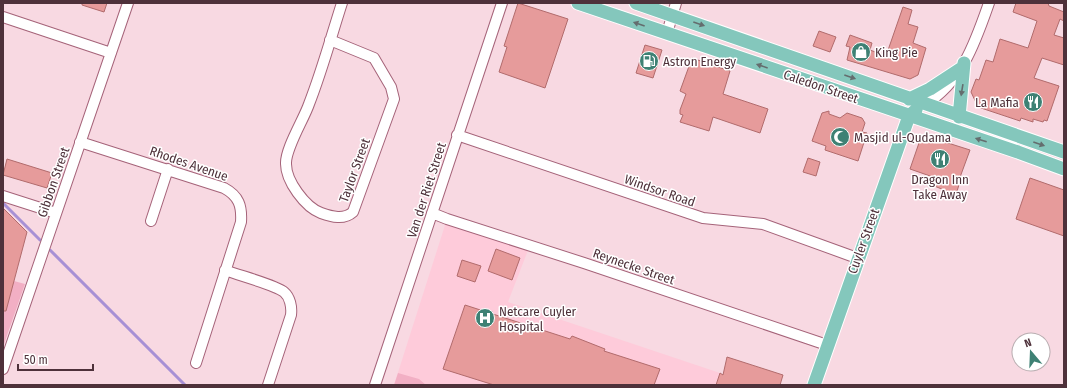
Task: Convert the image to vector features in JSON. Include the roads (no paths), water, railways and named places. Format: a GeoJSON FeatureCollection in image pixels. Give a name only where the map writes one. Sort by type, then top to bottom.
{"type":"FeatureCollection","features":[{"type":"Feature","properties":{"kind":"main road","name":"Caledon Street"},"geometry":{"type":"LineString","coordinates":[[636,3],[674,9],[924,105],[1064,152]]}},
{"type":"Feature","properties":{"kind":"main road","name":"Caledon Street"},"geometry":{"type":"LineString","coordinates":[[586,4],[1064,169]]}},
{"type":"Feature","properties":{"kind":"main road"},"geometry":{"type":"LineString","coordinates":[[909,98],[930,89],[963,66]]}},
{"type":"Feature","properties":{"kind":"main road"},"geometry":{"type":"LineString","coordinates":[[959,116],[963,66]]}},
{"type":"Feature","properties":{"kind":"main road"},"geometry":{"type":"LineString","coordinates":[[909,116],[924,105]]}},
{"type":"Feature","properties":{"kind":"main road","name":"Cuyler Street"},"geometry":{"type":"LineString","coordinates":[[814,385],[857,258],[909,116]]}},
{"type":"Feature","properties":{"kind":"street","name":"Gibbon Street"},"geometry":{"type":"LineString","coordinates":[[3,369],[128,3]]}},
{"type":"Feature","properties":{"kind":"street","name":"Taylor Street"},"geometry":{"type":"LineString","coordinates":[[330,40],[374,58],[391,87],[394,99],[353,212],[349,215],[338,218],[316,212],[308,206],[290,178],[286,162],[309,105],[330,40],[342,3]]}},
{"type":"Feature","properties":{"kind":"street","name":"Van der Riet Street"},"geometry":{"type":"LineString","coordinates":[[375,385],[502,3]]}},
{"type":"Feature","properties":{"kind":"street"},"geometry":{"type":"LineString","coordinates":[[924,105],[942,92],[963,66],[974,46],[989,3]]}},
{"type":"Feature","properties":{"kind":"street"},"geometry":{"type":"LineString","coordinates":[[667,33],[674,9]]}},
{"type":"Feature","properties":{"kind":"street"},"geometry":{"type":"LineString","coordinates":[[3,17],[111,53]]}},
{"type":"Feature","properties":{"kind":"street","name":"Windsor Road"},"geometry":{"type":"LineString","coordinates":[[457,135],[704,218],[763,224],[857,258]]}},
{"type":"Feature","properties":{"kind":"street","name":"Rhodes Avenue"},"geometry":{"type":"LineString","coordinates":[[80,142],[224,188],[233,193],[240,202],[241,222],[196,363]]}},
{"type":"Feature","properties":{"kind":"street"},"geometry":{"type":"LineString","coordinates":[[151,221],[168,170]]}},
{"type":"Feature","properties":{"kind":"street"},"geometry":{"type":"LineString","coordinates":[[3,196],[56,213]]}},
{"type":"Feature","properties":{"kind":"street","name":"Reynecke Street"},"geometry":{"type":"LineString","coordinates":[[432,212],[447,219],[570,258],[828,345]]}},
{"type":"Feature","properties":{"kind":"street"},"geometry":{"type":"LineString","coordinates":[[225,270],[281,290],[288,297],[292,307],[292,315],[268,385]]}},
{"type":"Feature","properties":{"kind":"waterway"},"geometry":{"type":"LineString","coordinates":[[3,203],[40,240]]}},
{"type":"Feature","properties":{"kind":"waterway"},"geometry":{"type":"LineString","coordinates":[[50,250],[185,385]]}},
{"type":"Feature","properties":{"kind":"place","name":"King Pie"},"geometry":{"type":"Point","coordinates":[861,52]}},
{"type":"Feature","properties":{"kind":"place","name":"Astron Energy"},"geometry":{"type":"Point","coordinates":[649,61]}},
{"type":"Feature","properties":{"kind":"place","name":"La Mafia"},"geometry":{"type":"Point","coordinates":[1033,102]}},
{"type":"Feature","properties":{"kind":"place","name":"Masjid ul-Qudama"},"geometry":{"type":"Point","coordinates":[840,137]}},
{"type":"Feature","properties":{"kind":"place","name":"Dragon Inn Take Away"},"geometry":{"type":"Point","coordinates":[940,159]}},
{"type":"Feature","properties":{"kind":"place","name":"Netcare Cuyler Hospital"},"geometry":{"type":"Point","coordinates":[485,318]}}]}
